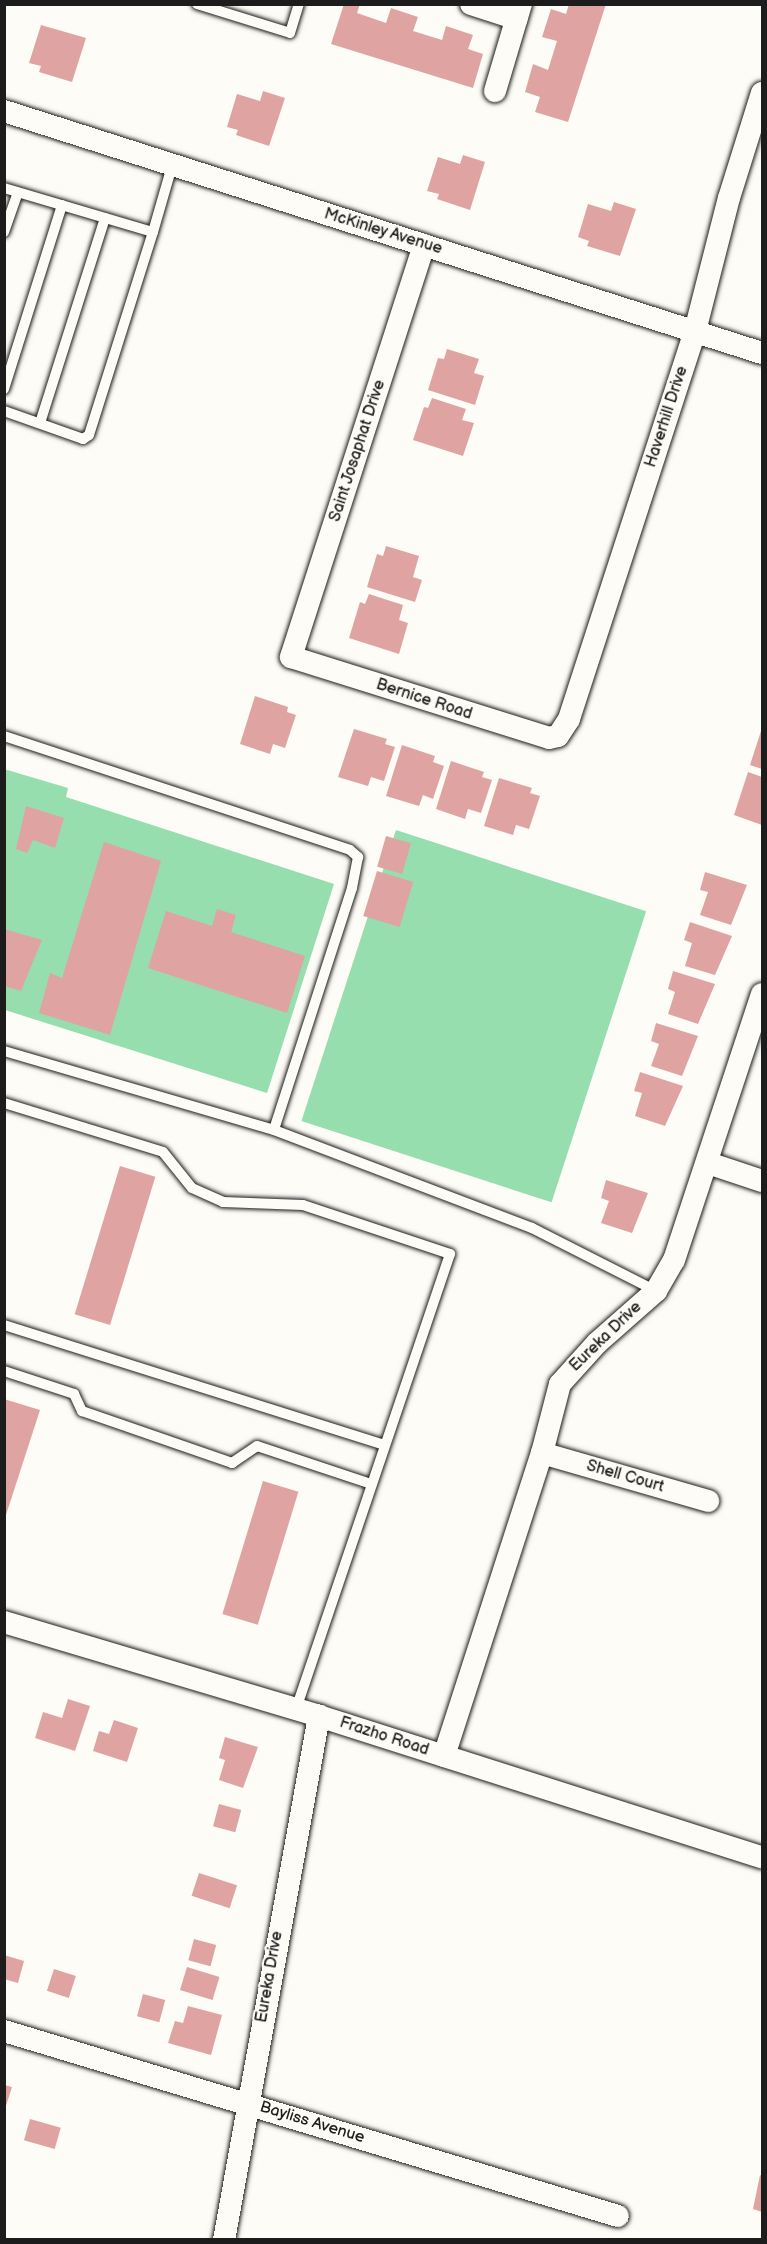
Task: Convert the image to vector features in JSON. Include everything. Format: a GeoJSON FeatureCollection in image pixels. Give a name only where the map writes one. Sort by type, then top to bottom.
{"type":"FeatureCollection","features":[{"type":"Feature","properties":{"kind":"street"},"geometry":{"type":"LineString","coordinates":[[471,4],[519,12],[495,91]]}},
{"type":"Feature","properties":{"kind":"street","name":"Haverhill Drive"},"geometry":{"type":"LineString","coordinates":[[558,736],[569,719],[695,331],[729,198],[762,93]]}},
{"type":"Feature","properties":{"kind":"street","name":"McKinley Avenue"},"geometry":{"type":"LineString","coordinates":[[4,111],[762,352]]}},
{"type":"Feature","properties":{"kind":"street","name":"Saint Josaphat Drive"},"geometry":{"type":"LineString","coordinates":[[291,657],[424,245]]}},
{"type":"Feature","properties":{"kind":"street","name":"Bernice Road"},"geometry":{"type":"LineString","coordinates":[[291,657],[537,737],[558,736]]}},
{"type":"Feature","properties":{"kind":"street","name":"Eureka Drive"},"geometry":{"type":"LineString","coordinates":[[444,1756],[543,1453],[560,1384],[590,1350],[656,1291],[674,1260],[708,1163],[762,994]]}},
{"type":"Feature","properties":{"kind":"street"},"geometry":{"type":"LineString","coordinates":[[708,1163],[762,1181]]}},
{"type":"Feature","properties":{"kind":"street","name":"Shell Court"},"geometry":{"type":"LineString","coordinates":[[543,1453],[708,1501]]}},
{"type":"Feature","properties":{"kind":"street","name":"Frazho Road"},"geometry":{"type":"LineString","coordinates":[[4,1622],[319,1716],[762,1857]]}},
{"type":"Feature","properties":{"kind":"street","name":"Eureka Drive"},"geometry":{"type":"LineString","coordinates":[[224,2240],[319,1716]]}},
{"type":"Feature","properties":{"kind":"street","name":"Bayliss Avenue"},"geometry":{"type":"LineString","coordinates":[[4,2031],[618,2216]]}},
{"type":"Feature","properties":{"kind":"lane"},"geometry":{"type":"LineString","coordinates":[[197,4],[290,33],[299,4]]}},
{"type":"Feature","properties":{"kind":"lane"},"geometry":{"type":"LineString","coordinates":[[4,411],[83,439],[89,435],[172,166]]}},
{"type":"Feature","properties":{"kind":"lane"},"geometry":{"type":"LineString","coordinates":[[4,188],[153,232]]}},
{"type":"Feature","properties":{"kind":"lane"},"geometry":{"type":"LineString","coordinates":[[4,232],[18,192]]}},
{"type":"Feature","properties":{"kind":"lane"},"geometry":{"type":"LineString","coordinates":[[4,389],[62,205]]}},
{"type":"Feature","properties":{"kind":"lane"},"geometry":{"type":"LineString","coordinates":[[40,423],[105,218]]}},
{"type":"Feature","properties":{"kind":"lane"},"geometry":{"type":"LineString","coordinates":[[4,736],[350,850],[358,857],[352,888],[274,1130]]}},
{"type":"Feature","properties":{"kind":"lane"},"geometry":{"type":"LineString","coordinates":[[4,1050],[274,1130],[532,1228],[656,1291]]}},
{"type":"Feature","properties":{"kind":"lane"},"geometry":{"type":"LineString","coordinates":[[4,1103],[163,1152],[192,1188],[223,1202],[303,1205],[450,1254],[296,1709]]}},
{"type":"Feature","properties":{"kind":"lane"},"geometry":{"type":"LineString","coordinates":[[4,1325],[385,1445]]}},
{"type":"Feature","properties":{"kind":"lane"},"geometry":{"type":"LineString","coordinates":[[4,1371],[74,1394],[82,1411],[232,1463],[257,1446],[371,1484]]}},
{"type":"Feature","properties":{"kind":"green space"},"geometry":{"type":"Polygon","coordinates":[[[4,769],[68,788],[66,797],[334,884],[267,1093],[5,1010],[4,769]]]}},
{"type":"Feature","properties":{"kind":"green space"},"geometry":{"type":"Polygon","coordinates":[[[396,830],[646,911],[552,1202],[301,1121],[396,830]]]}},
{"type":"Feature","properties":{"kind":"building"},"geometry":{"type":"Polygon","coordinates":[[[344,4],[360,4],[357,13],[386,23],[391,8],[418,17],[413,31],[442,40],[446,26],[473,35],[468,49],[483,54],[473,88],[331,44],[344,4]]]}},
{"type":"Feature","properties":{"kind":"building"},"geometry":{"type":"Polygon","coordinates":[[[569,4],[606,4],[568,122],[535,112],[540,97],[525,92],[533,64],[548,70],[557,41],[542,37],[551,9],[566,14],[569,4]]]}},
{"type":"Feature","properties":{"kind":"building"},"geometry":{"type":"Polygon","coordinates":[[[41,25],[86,38],[72,82],[39,72],[41,66],[29,63],[41,25]]]}},
{"type":"Feature","properties":{"kind":"building"},"geometry":{"type":"Polygon","coordinates":[[[263,91],[285,98],[269,146],[236,135],[238,130],[227,127],[237,94],[260,101],[263,91]]]}},
{"type":"Feature","properties":{"kind":"building"},"geometry":{"type":"Polygon","coordinates":[[[463,155],[485,162],[470,210],[437,199],[439,194],[427,191],[438,157],[460,164],[463,155]]]}},
{"type":"Feature","properties":{"kind":"building"},"geometry":{"type":"Polygon","coordinates":[[[614,202],[636,209],[620,256],[587,246],[589,241],[578,237],[588,204],[611,211],[614,202]]]}},
{"type":"Feature","properties":{"kind":"building"},"geometry":{"type":"Polygon","coordinates":[[[447,349],[479,359],[474,373],[484,376],[475,405],[428,390],[438,358],[444,359],[447,349]]]}},
{"type":"Feature","properties":{"kind":"building"},"geometry":{"type":"Polygon","coordinates":[[[432,398],[466,409],[462,420],[474,423],[463,456],[413,440],[424,407],[428,408],[432,398]]]}},
{"type":"Feature","properties":{"kind":"building"},"geometry":{"type":"Polygon","coordinates":[[[386,546],[419,556],[413,577],[422,580],[415,602],[367,587],[377,554],[383,556],[386,546]]]}},
{"type":"Feature","properties":{"kind":"building"},"geometry":{"type":"Polygon","coordinates":[[[369,594],[403,605],[399,620],[408,623],[399,654],[349,638],[360,602],[365,604],[369,594]]]}},
{"type":"Feature","properties":{"kind":"building"},"geometry":{"type":"Polygon","coordinates":[[[255,696],[288,707],[287,712],[296,715],[285,748],[273,744],[270,754],[240,744],[255,696]]]}},
{"type":"Feature","properties":{"kind":"building"},"geometry":{"type":"Polygon","coordinates":[[[762,728],[762,769],[750,765],[762,728]]]}},
{"type":"Feature","properties":{"kind":"building"},"geometry":{"type":"Polygon","coordinates":[[[354,729],[387,739],[385,744],[395,747],[384,781],[371,777],[368,786],[338,777],[354,729]]]}},
{"type":"Feature","properties":{"kind":"building"},"geometry":{"type":"Polygon","coordinates":[[[402,745],[435,756],[433,762],[444,766],[433,799],[423,795],[419,806],[386,796],[402,745]]]}},
{"type":"Feature","properties":{"kind":"building"},"geometry":{"type":"Polygon","coordinates":[[[451,761],[484,772],[482,777],[492,780],[481,813],[468,809],[465,819],[436,809],[451,761]]]}},
{"type":"Feature","properties":{"kind":"building"},"geometry":{"type":"Polygon","coordinates":[[[748,772],[762,777],[762,825],[734,815],[748,772]]]}},
{"type":"Feature","properties":{"kind":"building"},"geometry":{"type":"Polygon","coordinates":[[[499,778],[532,788],[530,793],[540,796],[529,829],[516,825],[513,835],[484,826],[499,778]]]}},
{"type":"Feature","properties":{"kind":"building"},"geometry":{"type":"Polygon","coordinates":[[[26,806],[64,818],[55,848],[33,840],[27,853],[16,849],[26,806]]]}},
{"type":"Feature","properties":{"kind":"building"},"geometry":{"type":"Polygon","coordinates":[[[386,836],[411,843],[402,874],[377,867],[386,836]]]}},
{"type":"Feature","properties":{"kind":"building"},"geometry":{"type":"Polygon","coordinates":[[[104,842],[161,861],[110,1035],[39,1013],[50,973],[62,978],[104,842]]]}},
{"type":"Feature","properties":{"kind":"building"},"geometry":{"type":"Polygon","coordinates":[[[377,871],[413,882],[400,927],[363,916],[377,871]]]}},
{"type":"Feature","properties":{"kind":"building"},"geometry":{"type":"Polygon","coordinates":[[[705,872],[747,885],[731,925],[700,915],[708,892],[700,890],[705,872]]]}},
{"type":"Feature","properties":{"kind":"building"},"geometry":{"type":"Polygon","coordinates":[[[217,909],[236,915],[231,932],[305,956],[287,1013],[148,968],[166,911],[212,926],[217,909]]]}},
{"type":"Feature","properties":{"kind":"building"},"geometry":{"type":"Polygon","coordinates":[[[690,922],[732,936],[715,975],[685,966],[692,943],[684,940],[690,922]]]}},
{"type":"Feature","properties":{"kind":"building"},"geometry":{"type":"Polygon","coordinates":[[[4,929],[42,940],[21,991],[4,986],[4,929]]]}},
{"type":"Feature","properties":{"kind":"building"},"geometry":{"type":"Polygon","coordinates":[[[673,971],[715,984],[698,1024],[668,1014],[675,992],[668,989],[673,971]]]}},
{"type":"Feature","properties":{"kind":"building"},"geometry":{"type":"Polygon","coordinates":[[[656,1023],[698,1036],[682,1076],[651,1066],[659,1044],[651,1041],[656,1023]]]}},
{"type":"Feature","properties":{"kind":"building"},"geometry":{"type":"Polygon","coordinates":[[[640,1072],[683,1086],[665,1126],[635,1116],[642,1093],[634,1091],[640,1072]]]}},
{"type":"Feature","properties":{"kind":"building"},"geometry":{"type":"Polygon","coordinates":[[[120,1166],[155,1177],[110,1325],[75,1314],[120,1166]]]}},
{"type":"Feature","properties":{"kind":"building"},"geometry":{"type":"Polygon","coordinates":[[[606,1180],[648,1193],[632,1233],[601,1223],[609,1201],[601,1198],[606,1180]]]}},
{"type":"Feature","properties":{"kind":"building"},"geometry":{"type":"Polygon","coordinates":[[[4,1399],[40,1410],[5,1518],[4,1518],[4,1399]]]}},
{"type":"Feature","properties":{"kind":"building"},"geometry":{"type":"Polygon","coordinates":[[[263,1481],[298,1492],[258,1625],[222,1614],[263,1481]]]}},
{"type":"Feature","properties":{"kind":"building"},"geometry":{"type":"Polygon","coordinates":[[[68,1699],[90,1706],[75,1751],[35,1738],[43,1712],[62,1718],[68,1699]]]}},
{"type":"Feature","properties":{"kind":"building"},"geometry":{"type":"Polygon","coordinates":[[[114,1720],[138,1728],[127,1762],[93,1751],[99,1731],[109,1734],[114,1720]]]}},
{"type":"Feature","properties":{"kind":"building"},"geometry":{"type":"Polygon","coordinates":[[[225,1737],[258,1747],[243,1788],[219,1780],[225,1760],[219,1758],[225,1737]]]}},
{"type":"Feature","properties":{"kind":"building"},"geometry":{"type":"Polygon","coordinates":[[[219,1804],[241,1810],[235,1832],[213,1826],[219,1804]]]}},
{"type":"Feature","properties":{"kind":"building"},"geometry":{"type":"Polygon","coordinates":[[[199,1873],[237,1885],[230,1908],[192,1896],[199,1873]]]}},
{"type":"Feature","properties":{"kind":"building"},"geometry":{"type":"Polygon","coordinates":[[[194,1939],[216,1945],[211,1966],[188,1960],[194,1939]]]}},
{"type":"Feature","properties":{"kind":"building"},"geometry":{"type":"Polygon","coordinates":[[[4,1955],[24,1961],[18,1983],[4,1979],[4,1955]]]}},
{"type":"Feature","properties":{"kind":"building"},"geometry":{"type":"Polygon","coordinates":[[[187,1967],[220,1977],[212,2000],[180,1990],[187,1967]]]}},
{"type":"Feature","properties":{"kind":"building"},"geometry":{"type":"Polygon","coordinates":[[[54,1969],[76,1976],[69,1998],[47,1991],[54,1969]]]}},
{"type":"Feature","properties":{"kind":"building"},"geometry":{"type":"Polygon","coordinates":[[[143,1994],[165,2000],[159,2022],[137,2016],[143,1994]]]}},
{"type":"Feature","properties":{"kind":"building"},"geometry":{"type":"Polygon","coordinates":[[[188,2006],[222,2015],[211,2055],[168,2043],[175,2021],[183,2023],[188,2006]]]}},
{"type":"Feature","properties":{"kind":"building"},"geometry":{"type":"Polygon","coordinates":[[[4,2085],[12,2087],[5,2109],[4,2109],[4,2085]]]}},
{"type":"Feature","properties":{"kind":"building"},"geometry":{"type":"Polygon","coordinates":[[[30,2119],[61,2128],[55,2149],[24,2140],[30,2119]]]}},
{"type":"Feature","properties":{"kind":"building"},"geometry":{"type":"Polygon","coordinates":[[[760,2175],[762,2176],[762,2212],[753,2209],[760,2175]]]}}]}
